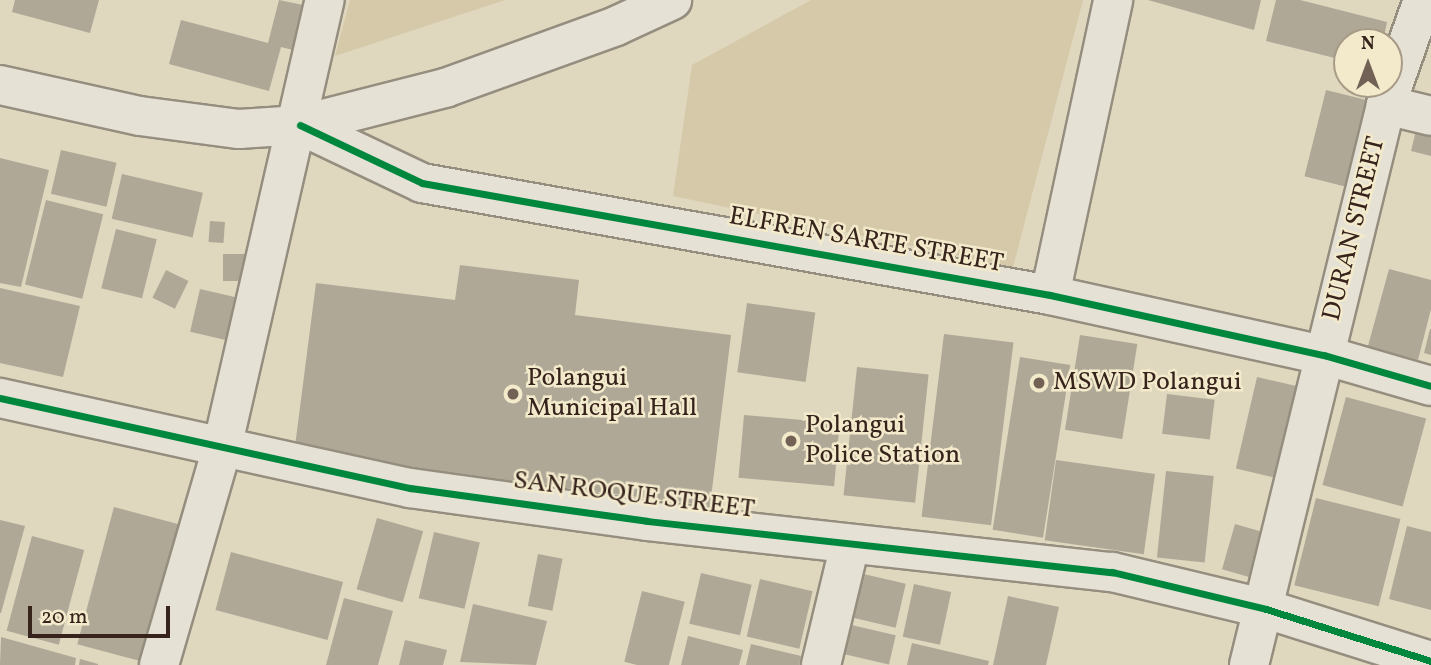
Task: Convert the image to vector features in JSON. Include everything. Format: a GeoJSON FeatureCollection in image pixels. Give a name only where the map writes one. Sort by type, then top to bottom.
{"type":"FeatureCollection","features":[{"type":"Feature","properties":{"kind":"street"},"geometry":{"type":"LineString","coordinates":[[159,665],[222,448],[300,125],[325,0]]}},
{"type":"Feature","properties":{"kind":"street"},"geometry":{"type":"LineString","coordinates":[[0,85],[140,116],[239,129],[300,125],[445,88],[616,26],[672,0]]}},
{"type":"Feature","properties":{"kind":"street"},"geometry":{"type":"LineString","coordinates":[[1050,295],[1113,0]]}},
{"type":"Feature","properties":{"kind":"street","name":"DURAN STREET"},"geometry":{"type":"LineString","coordinates":[[1250,665],[1266,609],[1324,355],[1386,105],[1423,0]]}},
{"type":"Feature","properties":{"kind":"street"},"geometry":{"type":"LineString","coordinates":[[1386,105],[1431,116]]}},
{"type":"Feature","properties":{"kind":"street","name":"ELFREN SARTE STREET"},"geometry":{"type":"LineString","coordinates":[[300,125],[422,183],[1050,295],[1324,355],[1431,386]]}},
{"type":"Feature","properties":{"kind":"street","name":"SAN ROQUE STREET"},"geometry":{"type":"LineString","coordinates":[[0,398],[410,488],[850,544],[1112,572],[1266,609],[1431,661]]}},
{"type":"Feature","properties":{"kind":"street"},"geometry":{"type":"LineString","coordinates":[[821,665],[850,544]]}},
{"type":"Feature","properties":{"kind":"shaded area"},"geometry":{"type":"Polygon","coordinates":[[[350,0],[505,0],[335,56],[350,0]]]}},
{"type":"Feature","properties":{"kind":"shaded area"},"geometry":{"type":"Polygon","coordinates":[[[811,0],[1083,0],[1013,267],[673,196],[692,65],[811,0]]]}},
{"type":"Feature","properties":{"kind":"building"},"geometry":{"type":"Polygon","coordinates":[[[15,0],[99,0],[90,33],[12,12],[15,0]]]}},
{"type":"Feature","properties":{"kind":"building"},"geometry":{"type":"Polygon","coordinates":[[[279,0],[313,7],[301,52],[281,47],[269,91],[169,64],[181,20],[268,43],[279,0]]]}},
{"type":"Feature","properties":{"kind":"building"},"geometry":{"type":"Polygon","coordinates":[[[1148,0],[1261,0],[1254,30],[1148,0]]]}},
{"type":"Feature","properties":{"kind":"building"},"geometry":{"type":"Polygon","coordinates":[[[1276,0],[1300,0],[1387,22],[1386,28],[1333,28],[1333,58],[1266,41],[1276,0]]]}},
{"type":"Feature","properties":{"kind":"building"},"geometry":{"type":"Polygon","coordinates":[[[1326,90],[1333,92],[1333,98],[1358,98],[1381,104],[1360,190],[1304,176],[1326,90]]]}},
{"type":"Feature","properties":{"kind":"building"},"geometry":{"type":"Polygon","coordinates":[[[1420,114],[1431,117],[1431,156],[1411,151],[1420,114]]]}},
{"type":"Feature","properties":{"kind":"building"},"geometry":{"type":"Polygon","coordinates":[[[61,150],[117,163],[106,207],[51,194],[61,150]]]}},
{"type":"Feature","properties":{"kind":"building"},"geometry":{"type":"Polygon","coordinates":[[[0,158],[49,170],[21,287],[0,283],[0,158]]]}},
{"type":"Feature","properties":{"kind":"building"},"geometry":{"type":"Polygon","coordinates":[[[122,174],[203,193],[193,237],[112,219],[122,174]]]}},
{"type":"Feature","properties":{"kind":"building"},"geometry":{"type":"Polygon","coordinates":[[[46,200],[103,214],[82,299],[25,284],[46,200]]]}},
{"type":"Feature","properties":{"kind":"building"},"geometry":{"type":"Polygon","coordinates":[[[210,221],[225,222],[223,243],[209,242],[210,221]]]}},
{"type":"Feature","properties":{"kind":"building"},"geometry":{"type":"Polygon","coordinates":[[[116,229],[157,239],[142,298],[101,288],[116,229]]]}},
{"type":"Feature","properties":{"kind":"building"},"geometry":{"type":"Polygon","coordinates":[[[223,254],[247,254],[247,281],[223,281],[223,254]]]}},
{"type":"Feature","properties":{"kind":"building","name":"Polangui Municipal Hall"},"geometry":{"type":"Polygon","coordinates":[[[460,265],[579,280],[575,315],[731,335],[710,506],[294,454],[316,283],[455,300],[460,265]]]}},
{"type":"Feature","properties":{"kind":"building"},"geometry":{"type":"Polygon","coordinates":[[[1389,269],[1431,280],[1431,309],[1418,360],[1368,346],[1389,269]]]}},
{"type":"Feature","properties":{"kind":"building"},"geometry":{"type":"Polygon","coordinates":[[[166,270],[188,281],[175,309],[152,298],[166,270]]]}},
{"type":"Feature","properties":{"kind":"building"},"geometry":{"type":"Polygon","coordinates":[[[0,288],[80,306],[63,377],[0,363],[0,288]]]}},
{"type":"Feature","properties":{"kind":"building"},"geometry":{"type":"Polygon","coordinates":[[[200,289],[249,300],[239,343],[190,332],[200,289]]]}},
{"type":"Feature","properties":{"kind":"building"},"geometry":{"type":"Polygon","coordinates":[[[747,303],[815,313],[806,382],[737,372],[747,303]]]}},
{"type":"Feature","properties":{"kind":"building"},"geometry":{"type":"Polygon","coordinates":[[[1431,329],[1431,355],[1424,353],[1431,329]]]}},
{"type":"Feature","properties":{"kind":"building"},"geometry":{"type":"Polygon","coordinates":[[[944,334],[1013,343],[991,525],[922,517],[944,334]]]}},
{"type":"Feature","properties":{"kind":"building"},"geometry":{"type":"Polygon","coordinates":[[[1080,335],[1137,344],[1122,439],[1065,430],[1080,335]]]}},
{"type":"Feature","properties":{"kind":"building"},"geometry":{"type":"Polygon","coordinates":[[[1020,357],[1070,365],[1043,538],[993,530],[1020,357]]]}},
{"type":"Feature","properties":{"kind":"building"},"geometry":{"type":"Polygon","coordinates":[[[857,367],[929,375],[915,503],[844,495],[857,367]]]}},
{"type":"Feature","properties":{"kind":"building"},"geometry":{"type":"Polygon","coordinates":[[[1257,377],[1301,387],[1280,479],[1236,469],[1257,377]]]}},
{"type":"Feature","properties":{"kind":"building"},"geometry":{"type":"Polygon","coordinates":[[[1167,394],[1215,400],[1210,440],[1162,434],[1167,394]]]}},
{"type":"Feature","properties":{"kind":"building"},"geometry":{"type":"Polygon","coordinates":[[[1346,397],[1426,418],[1403,506],[1322,485],[1346,397]]]}},
{"type":"Feature","properties":{"kind":"building"},"geometry":{"type":"Polygon","coordinates":[[[744,415],[840,423],[834,486],[739,478],[744,415]]]}},
{"type":"Feature","properties":{"kind":"building"},"geometry":{"type":"Polygon","coordinates":[[[1056,460],[1155,474],[1144,554],[1045,540],[1056,460]]]}},
{"type":"Feature","properties":{"kind":"building"},"geometry":{"type":"Polygon","coordinates":[[[1166,471],[1214,476],[1205,563],[1157,558],[1166,471]]]}},
{"type":"Feature","properties":{"kind":"building"},"geometry":{"type":"Polygon","coordinates":[[[1316,498],[1400,519],[1379,606],[1294,585],[1316,498]]]}},
{"type":"Feature","properties":{"kind":"building"},"geometry":{"type":"Polygon","coordinates":[[[114,507],[181,525],[144,662],[77,644],[114,507]]]}},
{"type":"Feature","properties":{"kind":"building"},"geometry":{"type":"Polygon","coordinates":[[[377,518],[423,531],[403,602],[357,589],[377,518]]]}},
{"type":"Feature","properties":{"kind":"building"},"geometry":{"type":"Polygon","coordinates":[[[0,520],[25,526],[1,613],[0,613],[0,520]]]}},
{"type":"Feature","properties":{"kind":"building"},"geometry":{"type":"Polygon","coordinates":[[[1235,524],[1271,534],[1258,579],[1222,569],[1235,524]]]}},
{"type":"Feature","properties":{"kind":"building"},"geometry":{"type":"Polygon","coordinates":[[[1407,526],[1431,532],[1431,610],[1389,599],[1407,526]]]}},
{"type":"Feature","properties":{"kind":"building"},"geometry":{"type":"Polygon","coordinates":[[[434,532],[480,543],[464,609],[419,598],[434,532]]]}},
{"type":"Feature","properties":{"kind":"building"},"geometry":{"type":"Polygon","coordinates":[[[32,536],[84,550],[59,645],[7,631],[32,536]]]}},
{"type":"Feature","properties":{"kind":"building"},"geometry":{"type":"Polygon","coordinates":[[[231,552],[343,582],[328,640],[215,610],[231,552]]]}},
{"type":"Feature","properties":{"kind":"building"},"geometry":{"type":"Polygon","coordinates":[[[538,554],[563,559],[552,611],[528,606],[538,554]]]}},
{"type":"Feature","properties":{"kind":"building"},"geometry":{"type":"Polygon","coordinates":[[[701,573],[752,585],[740,635],[689,624],[701,573]]]}},
{"type":"Feature","properties":{"kind":"building"},"geometry":{"type":"Polygon","coordinates":[[[859,573],[906,584],[896,628],[849,617],[859,573]]]}},
{"type":"Feature","properties":{"kind":"building"},"geometry":{"type":"Polygon","coordinates":[[[760,579],[813,591],[799,649],[747,636],[760,579]]]}},
{"type":"Feature","properties":{"kind":"building"},"geometry":{"type":"Polygon","coordinates":[[[914,584],[951,592],[940,645],[903,637],[914,584]]]}},
{"type":"Feature","properties":{"kind":"building"},"geometry":{"type":"Polygon","coordinates":[[[642,591],[685,602],[669,665],[637,665],[624,662],[642,591]]]}},
{"type":"Feature","properties":{"kind":"building"},"geometry":{"type":"Polygon","coordinates":[[[1008,596],[1059,607],[1046,665],[993,665],[1008,596]]]}},
{"type":"Feature","properties":{"kind":"building"},"geometry":{"type":"Polygon","coordinates":[[[344,598],[393,611],[378,665],[326,665],[344,598]]]}},
{"type":"Feature","properties":{"kind":"building"},"geometry":{"type":"Polygon","coordinates":[[[473,604],[547,621],[536,665],[460,662],[473,604]]]}},
{"type":"Feature","properties":{"kind":"building"},"geometry":{"type":"Polygon","coordinates":[[[847,624],[896,635],[889,664],[840,653],[847,624]]]}},
{"type":"Feature","properties":{"kind":"building"},"geometry":{"type":"Polygon","coordinates":[[[688,636],[743,650],[739,665],[681,665],[688,636]]]}},
{"type":"Feature","properties":{"kind":"building"},"geometry":{"type":"Polygon","coordinates":[[[1,637],[76,658],[75,665],[0,665],[1,637]]]}},
{"type":"Feature","properties":{"kind":"building"},"geometry":{"type":"Polygon","coordinates":[[[405,640],[447,650],[443,665],[399,665],[405,640]]]}},
{"type":"Feature","properties":{"kind":"building"},"geometry":{"type":"Polygon","coordinates":[[[912,643],[989,661],[988,665],[907,665],[912,643]]]}},
{"type":"Feature","properties":{"kind":"building"},"geometry":{"type":"Polygon","coordinates":[[[751,644],[801,656],[799,665],[746,665],[751,644]]]}},
{"type":"Feature","properties":{"kind":"building"},"geometry":{"type":"Polygon","coordinates":[[[80,659],[98,664],[98,665],[79,665],[80,659]]]}},
{"type":"Feature","properties":{"kind":"cycle path"},"geometry":{"type":"LineString","coordinates":[[300,125],[422,183],[1050,295],[1324,355],[1431,386]]}},
{"type":"Feature","properties":{"kind":"cycle path"},"geometry":{"type":"LineString","coordinates":[[0,398],[410,488],[647,521],[1112,572],[1266,609],[1431,661]]}},
{"type":"Feature","properties":{"kind":"place","name":"MSWD Polangui"},"geometry":{"type":"Point","coordinates":[1039,383]}},
{"type":"Feature","properties":{"kind":"place","name":"Polangui Municipal Hall"},"geometry":{"type":"Point","coordinates":[513,394]}},
{"type":"Feature","properties":{"kind":"place","name":"Polangui Police Station"},"geometry":{"type":"Point","coordinates":[791,441]}}]}
